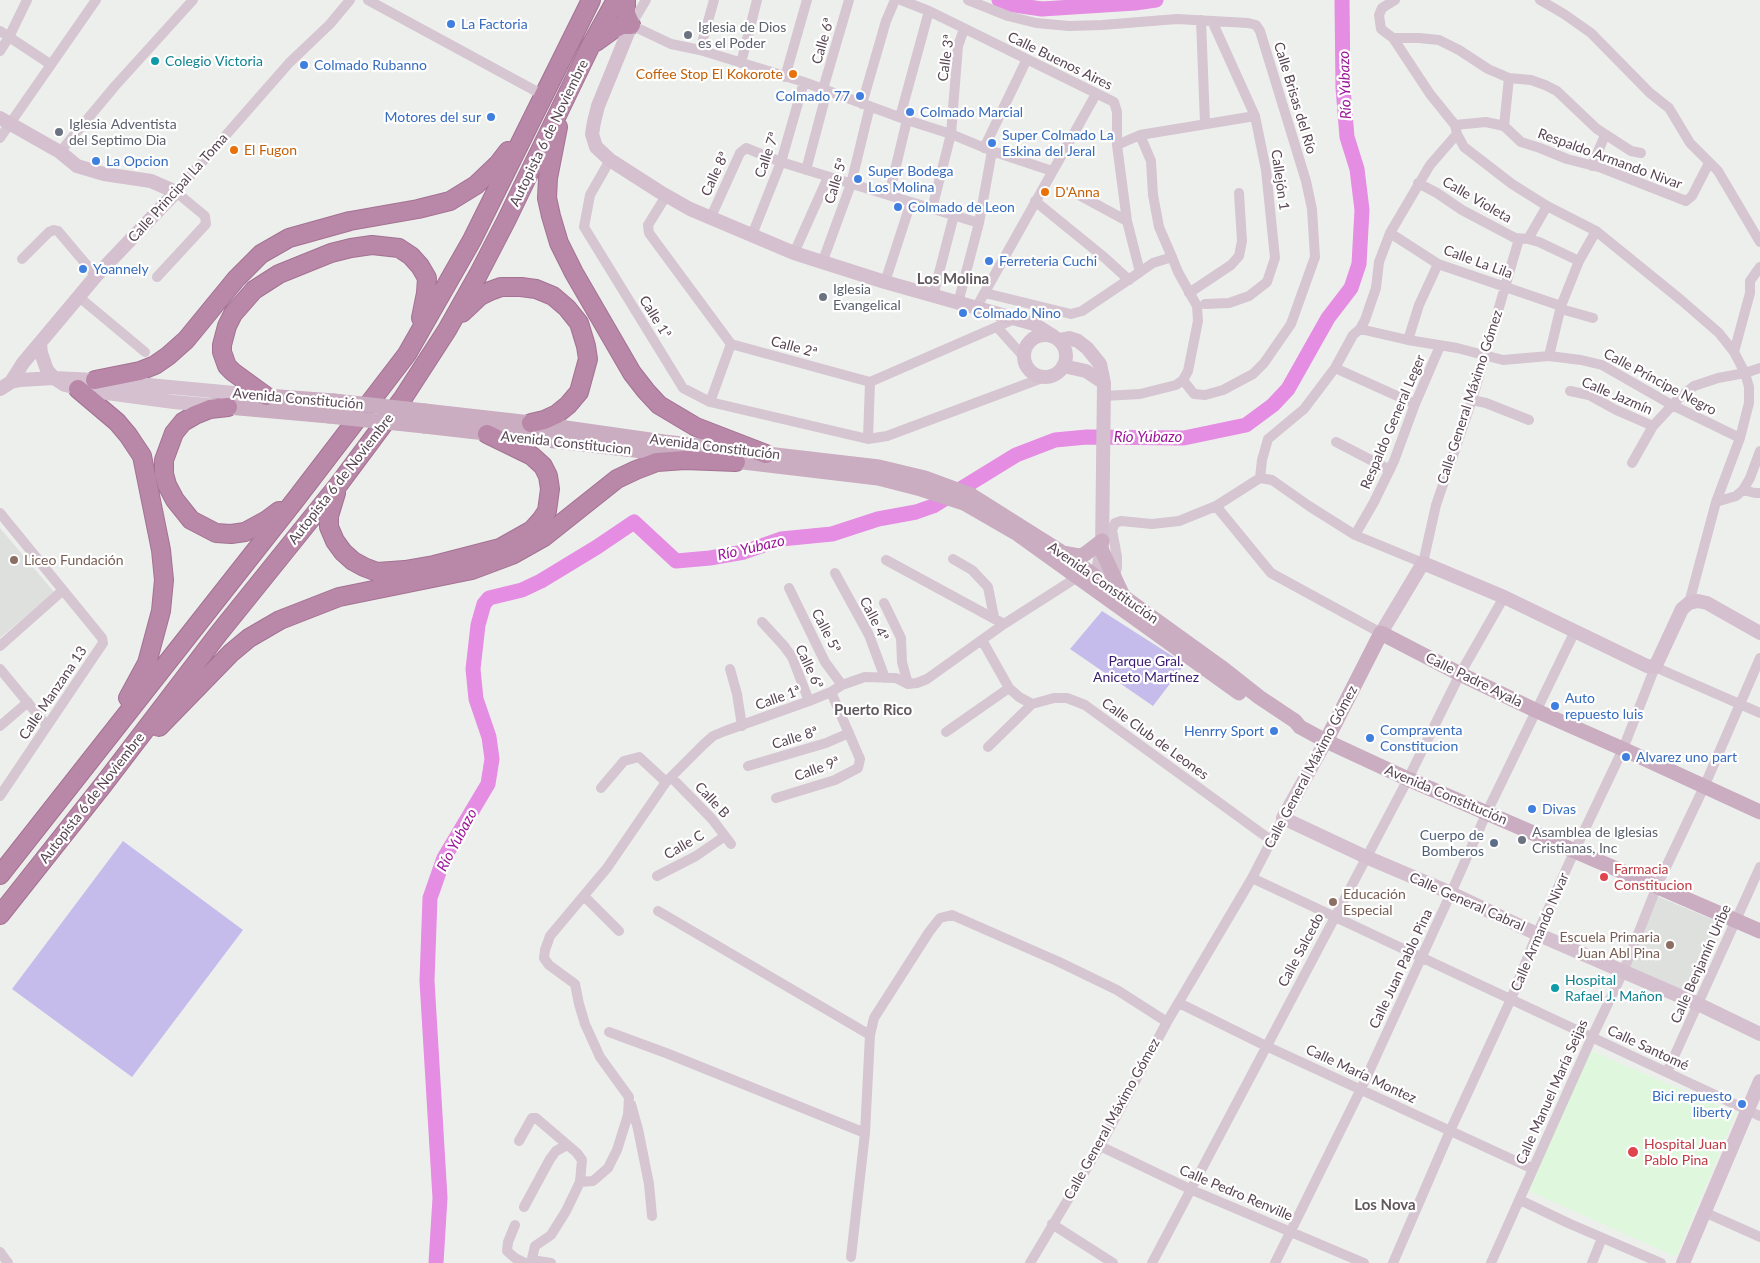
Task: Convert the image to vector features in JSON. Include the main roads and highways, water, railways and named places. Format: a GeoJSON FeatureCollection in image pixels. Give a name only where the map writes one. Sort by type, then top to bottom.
{"type":"FeatureCollection","features":[{"type":"Feature","properties":{"kind":"highway","name":"Autopista 6 de Noviembre"},"geometry":{"type":"LineString","coordinates":[[0,875],[296,499],[406,354],[472,240],[591,0]]}},
{"type":"Feature","properties":{"kind":"highway","name":"Autopista 6 de Noviembre"},"geometry":{"type":"LineString","coordinates":[[0,915],[103,785],[219,633],[339,484],[402,398],[447,330],[506,221],[591,45],[616,0]]}},
{"type":"Feature","properties":{"kind":"highway"},"geometry":{"type":"LineString","coordinates":[[591,45],[614,29],[622,25],[630,25],[626,14],[626,0]]}},
{"type":"Feature","properties":{"kind":"highway"},"geometry":{"type":"LineString","coordinates":[[562,105],[548,178],[547,198],[559,243],[610,336],[632,373],[660,405],[696,426],[766,454]]}},
{"type":"Feature","properties":{"kind":"highway"},"geometry":{"type":"LineString","coordinates":[[95,380],[140,372],[168,356],[186,340],[236,279],[261,254],[289,238],[350,221],[450,201],[463,194],[476,185],[498,164],[530,123]]}},
{"type":"Feature","properties":{"kind":"highway"},"geometry":{"type":"LineString","coordinates":[[266,396],[227,366],[222,352],[222,344],[227,326],[233,314],[254,290],[286,271],[331,253],[372,245],[386,246],[399,248],[411,256],[420,266],[427,278],[424,311],[406,354]]}},
{"type":"Feature","properties":{"kind":"highway"},"geometry":{"type":"LineString","coordinates":[[447,330],[480,296],[501,287],[536,289],[553,296],[567,308],[578,323],[586,346],[588,359],[582,386],[568,405],[557,414],[531,423]]}},
{"type":"Feature","properties":{"kind":"highway"},"geometry":{"type":"LineString","coordinates":[[0,863],[98,741],[125,703],[147,663],[161,611],[164,580],[161,550],[142,456],[117,422],[78,388]]}},
{"type":"Feature","properties":{"kind":"highway"},"geometry":{"type":"LineString","coordinates":[[228,407],[195,415],[183,422],[174,433],[168,447],[164,460],[164,474],[167,485],[184,512],[191,520],[203,527],[216,533],[231,534],[245,532],[296,499]]}},
{"type":"Feature","properties":{"kind":"highway"},"geometry":{"type":"LineString","coordinates":[[339,484],[329,516],[329,527],[335,541],[343,552],[364,567],[377,572],[405,570],[500,548],[532,530],[541,520],[546,511],[550,489],[548,476],[543,466],[532,456],[487,434]]}},
{"type":"Feature","properties":{"kind":"highway"},"geometry":{"type":"LineString","coordinates":[[103,785],[230,653],[249,638],[280,620],[339,598],[472,570],[512,555],[544,537],[617,479],[657,462],[685,460],[736,462]]}},
{"type":"Feature","properties":{"kind":"main road","name":"Avenida Constitución"},"geometry":{"type":"LineString","coordinates":[[266,396],[331,409]]}},
{"type":"Feature","properties":{"kind":"main road","name":"Avenida Constitución"},"geometry":{"type":"LineString","coordinates":[[228,407],[331,409]]}},
{"type":"Feature","properties":{"kind":"main road","name":"Avenida Constitucion"},"geometry":{"type":"LineString","coordinates":[[331,409],[425,418],[487,434],[736,462],[879,472],[921,489],[968,499],[1016,533],[1096,581],[1269,713],[1292,727],[1300,728]]}},
{"type":"Feature","properties":{"kind":"main road","name":"Avenida Constitución"},"geometry":{"type":"LineString","coordinates":[[425,418],[531,423],[766,454],[879,472]]}},
{"type":"Feature","properties":{"kind":"main road","name":"Avenida Constitución"},"geometry":{"type":"LineString","coordinates":[[968,499],[1063,553],[1096,581],[1124,597],[1295,721],[1300,728],[1408,779],[1760,931]]}},
{"type":"Feature","properties":{"kind":"main road"},"geometry":{"type":"LineString","coordinates":[[1063,553],[1080,556],[1102,543],[1096,581]]}},
{"type":"Feature","properties":{"kind":"main road","name":"Calle Padre Ayala"},"geometry":{"type":"LineString","coordinates":[[1381,633],[1537,711],[1760,812]]}},
{"type":"Feature","properties":{"kind":"main road","name":"Calle General Máximo Gómez"},"geometry":{"type":"LineString","coordinates":[[1326,741],[1381,633]]}},
{"type":"Feature","properties":{"kind":"waterway"},"geometry":{"type":"LineString","coordinates":[[999,0],[1008,4],[1042,9],[1156,0]]}},
{"type":"Feature","properties":{"kind":"waterway","name":"Río Yubazo"},"geometry":{"type":"LineString","coordinates":[[436,1263],[440,1198],[427,981],[430,898],[444,858],[488,784],[492,759],[489,737],[476,699],[473,669],[478,625],[484,604],[489,598],[522,590],[541,581],[634,522],[676,561],[710,558],[744,552],[781,539],[832,534],[878,519],[916,512],[933,506],[1016,455],[1055,440],[1087,437],[1184,438],[1246,425],[1273,405],[1288,389],[1328,318],[1351,288],[1359,264],[1362,210],[1357,169],[1347,137],[1343,88],[1342,0]]}},
{"type":"Feature","properties":{"kind":"place","name":"La Factoria"},"geometry":{"type":"Point","coordinates":[451,24]}},
{"type":"Feature","properties":{"kind":"place","name":"Iglesia de Dios es el Poder"},"geometry":{"type":"Point","coordinates":[688,35]}},
{"type":"Feature","properties":{"kind":"place","name":"Colegio Victoria"},"geometry":{"type":"Point","coordinates":[155,61]}},
{"type":"Feature","properties":{"kind":"place","name":"Colmado Rubanno"},"geometry":{"type":"Point","coordinates":[304,65]}},
{"type":"Feature","properties":{"kind":"place","name":"Coffee Stop El Kokorote"},"geometry":{"type":"Point","coordinates":[793,74]}},
{"type":"Feature","properties":{"kind":"place","name":"Colmado 77"},"geometry":{"type":"Point","coordinates":[860,96]}},
{"type":"Feature","properties":{"kind":"place","name":"Colmado Marcial"},"geometry":{"type":"Point","coordinates":[910,112]}},
{"type":"Feature","properties":{"kind":"place","name":"Motores del sur"},"geometry":{"type":"Point","coordinates":[491,117]}},
{"type":"Feature","properties":{"kind":"place","name":"Iglesia Adventista del Septimo Dia"},"geometry":{"type":"Point","coordinates":[59,132]}},
{"type":"Feature","properties":{"kind":"place","name":"Super Colmado La Eskina del Jeral"},"geometry":{"type":"Point","coordinates":[992,143]}},
{"type":"Feature","properties":{"kind":"place","name":"El Fugon"},"geometry":{"type":"Point","coordinates":[234,150]}},
{"type":"Feature","properties":{"kind":"place","name":"La Opcion"},"geometry":{"type":"Point","coordinates":[96,161]}},
{"type":"Feature","properties":{"kind":"place","name":"Super Bodega Los Molina"},"geometry":{"type":"Point","coordinates":[858,179]}},
{"type":"Feature","properties":{"kind":"place","name":"D'Anna"},"geometry":{"type":"Point","coordinates":[1045,192]}},
{"type":"Feature","properties":{"kind":"place","name":"Colmado de Leon"},"geometry":{"type":"Point","coordinates":[898,207]}},
{"type":"Feature","properties":{"kind":"place","name":"Ferreteria Cuchi"},"geometry":{"type":"Point","coordinates":[989,261]}},
{"type":"Feature","properties":{"kind":"place","name":"Yoannely"},"geometry":{"type":"Point","coordinates":[83,269]}},
{"type":"Feature","properties":{"kind":"place","name":"Iglesia Evangelical"},"geometry":{"type":"Point","coordinates":[823,297]}},
{"type":"Feature","properties":{"kind":"place","name":"Colmado Nino"},"geometry":{"type":"Point","coordinates":[963,313]}},
{"type":"Feature","properties":{"kind":"place","name":"Liceo Fundación"},"geometry":{"type":"Point","coordinates":[14,560]}},
{"type":"Feature","properties":{"kind":"place","name":"Auto repuesto luis"},"geometry":{"type":"Point","coordinates":[1555,706]}},
{"type":"Feature","properties":{"kind":"place","name":"Henrry Sport"},"geometry":{"type":"Point","coordinates":[1274,731]}},
{"type":"Feature","properties":{"kind":"place","name":"Compraventa Constitucion"},"geometry":{"type":"Point","coordinates":[1370,738]}},
{"type":"Feature","properties":{"kind":"place","name":"Alvarez uno part"},"geometry":{"type":"Point","coordinates":[1626,757]}},
{"type":"Feature","properties":{"kind":"place","name":"Divas"},"geometry":{"type":"Point","coordinates":[1532,809]}},
{"type":"Feature","properties":{"kind":"place","name":"Asamblea de Iglesias Cristianas, Inc"},"geometry":{"type":"Point","coordinates":[1522,840]}},
{"type":"Feature","properties":{"kind":"place","name":"Cuerpo de Bomberos"},"geometry":{"type":"Point","coordinates":[1494,843]}},
{"type":"Feature","properties":{"kind":"place","name":"Farmacia Constitucion"},"geometry":{"type":"Point","coordinates":[1604,877]}},
{"type":"Feature","properties":{"kind":"place","name":"Educación Especial"},"geometry":{"type":"Point","coordinates":[1333,902]}},
{"type":"Feature","properties":{"kind":"place","name":"Escuela Primaria Juan Abl Pina"},"geometry":{"type":"Point","coordinates":[1670,945]}},
{"type":"Feature","properties":{"kind":"place","name":"Hospital Rafael J. Mañon"},"geometry":{"type":"Point","coordinates":[1555,988]}},
{"type":"Feature","properties":{"kind":"place","name":"Bici repuesto liberty"},"geometry":{"type":"Point","coordinates":[1742,1104]}},
{"type":"Feature","properties":{"kind":"place","name":"Hospital Juan Pablo Pina"},"geometry":{"type":"Point","coordinates":[1633,1152]}},
{"type":"Feature","properties":{"kind":"district","name":"Los Molina"},"geometry":{"type":"Point","coordinates":[953,279]}},
{"type":"Feature","properties":{"kind":"district","name":"Puerto Rico"},"geometry":{"type":"Point","coordinates":[873,710]}},
{"type":"Feature","properties":{"kind":"district","name":"Los Nova"},"geometry":{"type":"Point","coordinates":[1385,1205]}},
{"type":"Feature","properties":{"kind":"park label","name":"Parque Gral. Aniceto Martínez"},"geometry":{"type":"Point","coordinates":[1146,670]}}]}
